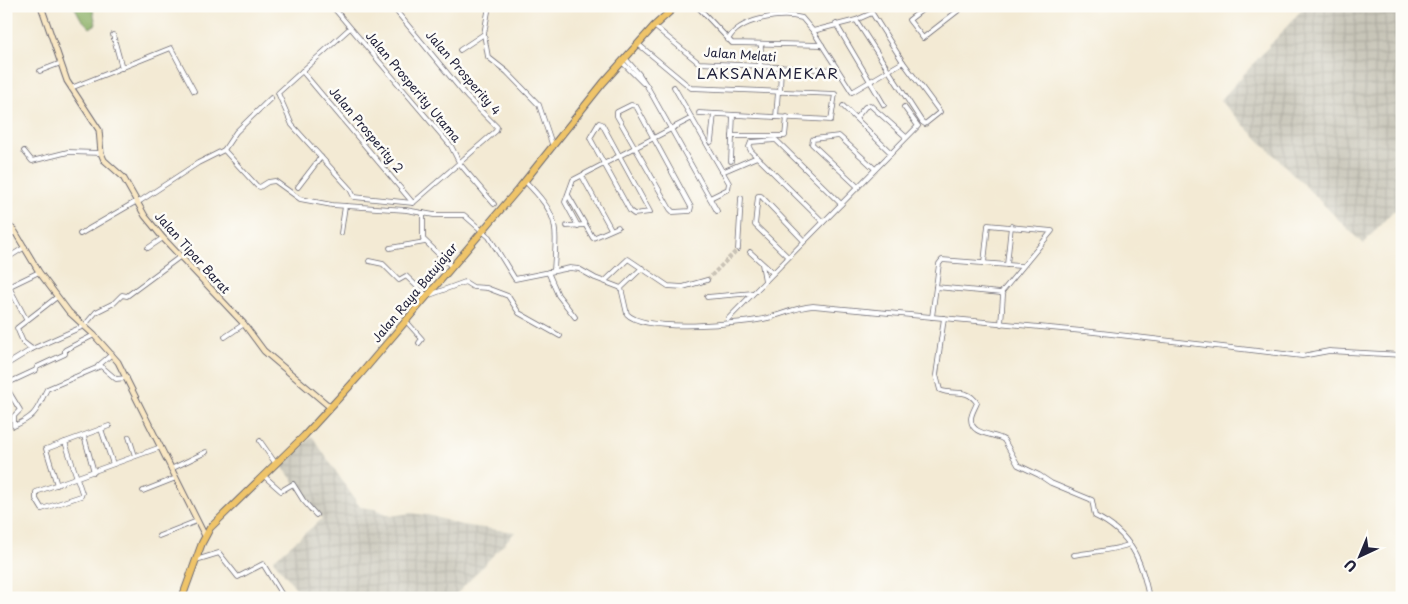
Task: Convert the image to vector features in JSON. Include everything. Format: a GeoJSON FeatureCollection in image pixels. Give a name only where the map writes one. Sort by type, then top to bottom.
{"type":"FeatureCollection","features":[{"type":"Feature","properties":{"kind":"highway","name":"Jalan Raya Batujajar"},"geometry":{"type":"LineString","coordinates":[[182,598],[205,536],[231,506],[276,464],[359,376],[525,181],[623,60],[654,26],[676,6]]}},
{"type":"Feature","properties":{"kind":"street"},"geometry":{"type":"LineString","coordinates":[[24,150],[32,161],[68,152],[101,153],[99,130],[71,88],[41,6]]}},
{"type":"Feature","properties":{"kind":"street","name":"Jalan Prosperity Utama"},"geometry":{"type":"LineString","coordinates":[[332,6],[451,146],[460,164],[494,204]]}},
{"type":"Feature","properties":{"kind":"street","name":"Jalan Prosperity 4"},"geometry":{"type":"LineString","coordinates":[[392,6],[467,96],[497,127],[496,131],[460,164]]}},
{"type":"Feature","properties":{"kind":"street"},"geometry":{"type":"LineString","coordinates":[[489,6],[484,34],[489,59],[507,72],[539,105],[553,147]]}},
{"type":"Feature","properties":{"kind":"street"},"geometry":{"type":"LineString","coordinates":[[697,6],[732,43],[822,45]]}},
{"type":"Feature","properties":{"kind":"street"},"geometry":{"type":"LineString","coordinates":[[927,6],[909,20],[923,38],[964,6]]}},
{"type":"Feature","properties":{"kind":"street"},"geometry":{"type":"LineString","coordinates":[[813,30],[856,20],[872,13],[903,62],[940,112],[925,124],[888,71],[856,20]]}},
{"type":"Feature","properties":{"kind":"street"},"geometry":{"type":"LineString","coordinates":[[728,40],[732,32],[742,26],[772,18],[800,17],[813,30],[852,92],[903,62]]}},
{"type":"Feature","properties":{"kind":"street"},"geometry":{"type":"LineString","coordinates":[[836,24],[884,105]]}},
{"type":"Feature","properties":{"kind":"street","name":"Jalan Melati"},"geometry":{"type":"LineString","coordinates":[[654,26],[700,63],[837,70]]}},
{"type":"Feature","properties":{"kind":"street"},"geometry":{"type":"LineString","coordinates":[[350,28],[280,89],[278,93],[292,125],[354,196],[413,202],[460,164]]}},
{"type":"Feature","properties":{"kind":"street"},"geometry":{"type":"LineString","coordinates":[[460,50],[484,34]]}},
{"type":"Feature","properties":{"kind":"street"},"geometry":{"type":"LineString","coordinates":[[113,35],[122,68]]}},
{"type":"Feature","properties":{"kind":"street"},"geometry":{"type":"LineString","coordinates":[[638,44],[691,88],[835,94],[831,120],[699,113]]}},
{"type":"Feature","properties":{"kind":"street"},"geometry":{"type":"LineString","coordinates":[[760,45],[760,67]]}},
{"type":"Feature","properties":{"kind":"street"},"geometry":{"type":"LineString","coordinates":[[71,88],[172,48],[194,91]]}},
{"type":"Feature","properties":{"kind":"street"},"geometry":{"type":"LineString","coordinates":[[623,60],[639,74],[647,86],[717,211]]}},
{"type":"Feature","properties":{"kind":"street"},"geometry":{"type":"LineString","coordinates":[[40,71],[61,63]]}},
{"type":"Feature","properties":{"kind":"street"},"geometry":{"type":"LineString","coordinates":[[776,117],[781,67]]}},
{"type":"Feature","properties":{"kind":"street","name":"Jalan Prosperity 2"},"geometry":{"type":"LineString","coordinates":[[302,70],[413,202]]}},
{"type":"Feature","properties":{"kind":"street"},"geometry":{"type":"LineString","coordinates":[[674,87],[729,183],[729,188],[710,198]]}},
{"type":"Feature","properties":{"kind":"street"},"geometry":{"type":"LineString","coordinates":[[80,234],[137,202],[198,163],[224,150],[236,132],[271,98]]}},
{"type":"Feature","properties":{"kind":"street"},"geometry":{"type":"LineString","coordinates":[[631,105],[636,106],[690,206],[690,211],[671,211],[636,148],[617,116],[617,112],[631,105]]}},
{"type":"Feature","properties":{"kind":"street"},"geometry":{"type":"LineString","coordinates":[[856,118],[865,106],[870,105],[906,138]]}},
{"type":"Feature","properties":{"kind":"street"},"geometry":{"type":"LineString","coordinates":[[843,106],[891,153]]}},
{"type":"Feature","properties":{"kind":"street"},"geometry":{"type":"LineString","coordinates":[[728,319],[918,125],[904,107]]}},
{"type":"Feature","properties":{"kind":"street"},"geometry":{"type":"LineString","coordinates":[[711,142],[714,114]]}},
{"type":"Feature","properties":{"kind":"street"},"geometry":{"type":"LineString","coordinates":[[731,161],[734,115]]}},
{"type":"Feature","properties":{"kind":"street"},"geometry":{"type":"LineString","coordinates":[[732,136],[785,136],[787,117]]}},
{"type":"Feature","properties":{"kind":"street"},"geometry":{"type":"LineString","coordinates":[[578,226],[566,203],[573,181],[692,118]]}},
{"type":"Feature","properties":{"kind":"street"},"geometry":{"type":"LineString","coordinates":[[599,123],[620,156],[650,212],[634,214],[630,211],[590,137],[599,123]]}},
{"type":"Feature","properties":{"kind":"street"},"geometry":{"type":"LineString","coordinates":[[858,187],[812,144],[813,139],[839,136],[875,169]]}},
{"type":"Feature","properties":{"kind":"street"},"geometry":{"type":"LineString","coordinates":[[822,222],[750,150],[751,142],[776,140],[841,204]]}},
{"type":"Feature","properties":{"kind":"street"},"geometry":{"type":"LineString","coordinates":[[224,150],[231,155],[257,186],[260,187],[268,182],[275,181],[297,198],[345,206],[464,215],[482,230],[515,279],[566,268],[579,269],[621,288]]}},
{"type":"Feature","properties":{"kind":"street","name":"Jalan Tipar Barat"},"geometry":{"type":"LineString","coordinates":[[101,153],[104,160],[123,177],[137,202],[163,238],[244,324],[267,354],[330,407]]}},
{"type":"Feature","properties":{"kind":"street"},"geometry":{"type":"LineString","coordinates":[[298,187],[321,157]]}},
{"type":"Feature","properties":{"kind":"street"},"geometry":{"type":"LineString","coordinates":[[722,172],[757,157]]}},
{"type":"Feature","properties":{"kind":"street"},"geometry":{"type":"LineString","coordinates":[[582,176],[611,229]]}},
{"type":"Feature","properties":{"kind":"street"},"geometry":{"type":"LineString","coordinates":[[525,181],[544,200],[552,215],[556,233],[554,270]]}},
{"type":"Feature","properties":{"kind":"street"},"geometry":{"type":"LineString","coordinates":[[568,194],[593,238],[618,227]]}},
{"type":"Feature","properties":{"kind":"street"},"geometry":{"type":"LineString","coordinates":[[788,257],[755,225],[758,196],[761,196],[804,241]]}},
{"type":"Feature","properties":{"kind":"street"},"geometry":{"type":"LineString","coordinates":[[738,249],[741,198]]}},
{"type":"Feature","properties":{"kind":"street"},"geometry":{"type":"LineString","coordinates":[[341,233],[345,206]]}},
{"type":"Feature","properties":{"kind":"street"},"geometry":{"type":"LineString","coordinates":[[423,213],[422,237],[452,267]]}},
{"type":"Feature","properties":{"kind":"street"},"geometry":{"type":"LineString","coordinates":[[6,224],[15,232],[57,297],[112,354],[128,378],[205,536]]}},
{"type":"Feature","properties":{"kind":"street"},"geometry":{"type":"LineString","coordinates":[[567,226],[586,225]]}},
{"type":"Feature","properties":{"kind":"street"},"geometry":{"type":"LineString","coordinates":[[984,263],[987,226],[1011,226],[1052,231],[1021,266],[1001,293]]}},
{"type":"Feature","properties":{"kind":"street"},"geometry":{"type":"LineString","coordinates":[[1008,265],[1011,226]]}},
{"type":"Feature","properties":{"kind":"street"},"geometry":{"type":"LineString","coordinates":[[6,237],[15,232]]}},
{"type":"Feature","properties":{"kind":"street"},"geometry":{"type":"LineString","coordinates":[[148,248],[163,238]]}},
{"type":"Feature","properties":{"kind":"street"},"geometry":{"type":"LineString","coordinates":[[390,248],[425,242]]}},
{"type":"Feature","properties":{"kind":"street"},"geometry":{"type":"LineString","coordinates":[[9,257],[25,247]]}},
{"type":"Feature","properties":{"kind":"street"},"geometry":{"type":"LineString","coordinates":[[750,252],[773,273]]}},
{"type":"Feature","properties":{"kind":"street"},"geometry":{"type":"LineString","coordinates":[[6,365],[32,349],[84,326],[96,312],[114,303],[122,295],[127,296],[181,256]]}},
{"type":"Feature","properties":{"kind":"street"},"geometry":{"type":"LineString","coordinates":[[605,281],[628,259],[668,286],[683,287],[707,280]]}},
{"type":"Feature","properties":{"kind":"street"},"geometry":{"type":"LineString","coordinates":[[932,316],[939,264],[942,260],[1021,266]]}},
{"type":"Feature","properties":{"kind":"street"},"geometry":{"type":"LineString","coordinates":[[369,261],[383,264],[399,280],[406,276],[427,296],[465,282],[473,287],[487,288],[508,296],[519,313],[560,336]]}},
{"type":"Feature","properties":{"kind":"street"},"geometry":{"type":"LineString","coordinates":[[762,264],[765,281]]}},
{"type":"Feature","properties":{"kind":"street"},"geometry":{"type":"LineString","coordinates":[[621,288],[642,268]]}},
{"type":"Feature","properties":{"kind":"street"},"geometry":{"type":"LineString","coordinates":[[26,319],[8,288],[40,272]]}},
{"type":"Feature","properties":{"kind":"street"},"geometry":{"type":"LineString","coordinates":[[548,272],[558,295],[575,317]]}},
{"type":"Feature","properties":{"kind":"street"},"geometry":{"type":"LineString","coordinates":[[936,287],[1001,293]]}},
{"type":"Feature","properties":{"kind":"street"},"geometry":{"type":"LineString","coordinates":[[621,288],[627,314],[634,320],[649,323],[722,325],[768,318],[813,306],[1093,332],[1302,356],[1329,351],[1402,355]]}},
{"type":"Feature","properties":{"kind":"street"},"geometry":{"type":"LineString","coordinates":[[707,297],[753,293]]}},
{"type":"Feature","properties":{"kind":"street"},"geometry":{"type":"LineString","coordinates":[[1001,293],[1003,295],[1001,324]]}},
{"type":"Feature","properties":{"kind":"street"},"geometry":{"type":"LineString","coordinates":[[32,349],[23,342],[17,328],[26,319],[57,297]]}},
{"type":"Feature","properties":{"kind":"street"},"geometry":{"type":"LineString","coordinates":[[944,318],[936,375],[940,390],[960,391],[972,397],[977,403],[971,418],[974,426],[984,434],[1004,440],[1013,459],[1022,468],[1039,475],[1051,484],[1091,499],[1094,503],[1095,516],[1116,527],[1130,544],[1146,574],[1149,598]]}},
{"type":"Feature","properties":{"kind":"street"},"geometry":{"type":"LineString","coordinates":[[406,321],[422,339],[419,343]]}},
{"type":"Feature","properties":{"kind":"street"},"geometry":{"type":"LineString","coordinates":[[225,337],[244,324]]}},
{"type":"Feature","properties":{"kind":"street"},"geometry":{"type":"LineString","coordinates":[[94,335],[65,350],[65,354],[37,367],[36,370],[6,386],[20,410],[14,416],[14,426],[33,416],[40,407],[47,389],[98,366],[112,354]]}},
{"type":"Feature","properties":{"kind":"street"},"geometry":{"type":"LineString","coordinates":[[98,366],[104,366],[116,379],[128,378]]}},
{"type":"Feature","properties":{"kind":"street"},"geometry":{"type":"LineString","coordinates":[[57,485],[45,451],[108,426]]}},
{"type":"Feature","properties":{"kind":"street"},"geometry":{"type":"LineString","coordinates":[[101,429],[113,464]]}},
{"type":"Feature","properties":{"kind":"street"},"geometry":{"type":"LineString","coordinates":[[84,436],[94,472]]}},
{"type":"Feature","properties":{"kind":"street"},"geometry":{"type":"LineString","coordinates":[[129,437],[135,456]]}},
{"type":"Feature","properties":{"kind":"street"},"geometry":{"type":"LineString","coordinates":[[260,440],[276,464]]}},
{"type":"Feature","properties":{"kind":"street"},"geometry":{"type":"LineString","coordinates":[[65,442],[76,478],[81,496],[48,508],[39,507],[36,492],[57,485],[76,478],[94,472],[161,447]]}},
{"type":"Feature","properties":{"kind":"street"},"geometry":{"type":"LineString","coordinates":[[171,469],[206,452]]}},
{"type":"Feature","properties":{"kind":"street"},"geometry":{"type":"LineString","coordinates":[[264,476],[281,491],[293,484],[303,500],[316,515]]}},
{"type":"Feature","properties":{"kind":"street"},"geometry":{"type":"LineString","coordinates":[[143,491],[176,478]]}},
{"type":"Feature","properties":{"kind":"street"},"geometry":{"type":"LineString","coordinates":[[159,536],[197,521]]}},
{"type":"Feature","properties":{"kind":"street"},"geometry":{"type":"LineString","coordinates":[[1074,555],[1109,548],[1122,548],[1130,544]]}},
{"type":"Feature","properties":{"kind":"street"},"geometry":{"type":"LineString","coordinates":[[196,560],[219,553],[238,577],[263,564],[284,598]]}},
{"type":"Feature","properties":{"kind":"shaded area"},"geometry":{"type":"Polygon","coordinates":[[[1305,6],[1402,6],[1402,210],[1393,211],[1363,244],[1220,101],[1305,6]]]}},
{"type":"Feature","properties":{"kind":"shaded area"},"geometry":{"type":"Polygon","coordinates":[[[312,436],[360,507],[375,509],[391,516],[411,513],[432,516],[461,525],[515,532],[453,598],[304,598],[273,560],[322,519],[282,466],[312,436]]]}},
{"type":"Feature","properties":{"kind":"green space"},"geometry":{"type":"Polygon","coordinates":[[[74,6],[96,6],[93,11],[96,24],[90,28],[81,19],[74,6]]]}},
{"type":"Feature","properties":{"kind":"tunnel"},"geometry":{"type":"LineString","coordinates":[[707,280],[738,249]]}},
{"type":"Feature","properties":{"kind":"district","name":"LAKSANAMEKAR"},"geometry":{"type":"Point","coordinates":[768,74]}}]}
